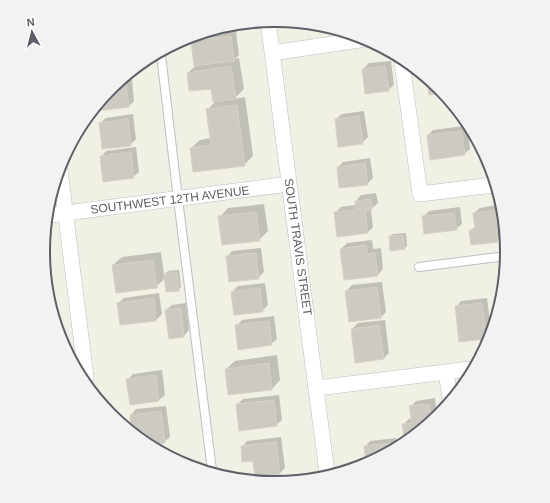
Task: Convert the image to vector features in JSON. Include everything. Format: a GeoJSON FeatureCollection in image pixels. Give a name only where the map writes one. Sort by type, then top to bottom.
{"type":"FeatureCollection","features":[{"type":"Feature","properties":{"kind":"street","name":"SOUTH TRAVIS STREET"},"geometry":{"type":"LineString","coordinates":[[269,27],[327,470]]}},
{"type":"Feature","properties":{"kind":"street"},"geometry":{"type":"LineString","coordinates":[[272,53],[353,41]]}},
{"type":"Feature","properties":{"kind":"street"},"geometry":{"type":"LineString","coordinates":[[403,67],[420,194],[490,185]]}},
{"type":"Feature","properties":{"kind":"street","name":"SOUTHWEST 12TH AVENUE"},"geometry":{"type":"LineString","coordinates":[[58,214],[289,184]]}},
{"type":"Feature","properties":{"kind":"street"},"geometry":{"type":"LineString","coordinates":[[59,189],[58,214],[85,371]]}},
{"type":"Feature","properties":{"kind":"street"},"geometry":{"type":"LineString","coordinates":[[317,388],[466,370]]}},
{"type":"Feature","properties":{"kind":"street"},"geometry":{"type":"LineString","coordinates":[[446,372],[449,393]]}},
{"type":"Feature","properties":{"kind":"lane"},"geometry":{"type":"LineString","coordinates":[[161,58],[212,466]]}},
{"type":"Feature","properties":{"kind":"lane"},"geometry":{"type":"LineString","coordinates":[[419,267],[500,257]]}},
{"type":"Feature","properties":{"kind":"building"},"geometry":{"type":"Polygon","coordinates":[[[231,36],[234,61],[194,66],[191,43],[201,40],[231,36]]]}},
{"type":"Feature","properties":{"kind":"building"},"geometry":{"type":"Polygon","coordinates":[[[231,66],[236,99],[213,102],[211,89],[189,91],[187,73],[231,66]]]}},
{"type":"Feature","properties":{"kind":"building"},"geometry":{"type":"Polygon","coordinates":[[[385,66],[389,91],[365,94],[362,69],[385,66]]]}},
{"type":"Feature","properties":{"kind":"building"},"geometry":{"type":"Polygon","coordinates":[[[126,85],[129,107],[100,110],[106,103],[126,85]]]}},
{"type":"Feature","properties":{"kind":"building"},"geometry":{"type":"Polygon","coordinates":[[[428,88],[435,94],[429,95],[428,88]]]}},
{"type":"Feature","properties":{"kind":"building"},"geometry":{"type":"Polygon","coordinates":[[[237,105],[245,166],[193,172],[190,148],[211,145],[206,109],[237,105]]]}},
{"type":"Feature","properties":{"kind":"building"},"geometry":{"type":"Polygon","coordinates":[[[359,116],[363,144],[338,147],[335,119],[359,116]]]}},
{"type":"Feature","properties":{"kind":"building"},"geometry":{"type":"Polygon","coordinates":[[[128,119],[131,146],[102,149],[99,123],[128,119]]]}},
{"type":"Feature","properties":{"kind":"building"},"geometry":{"type":"Polygon","coordinates":[[[462,131],[465,155],[430,160],[427,135],[462,131]]]}},
{"type":"Feature","properties":{"kind":"building"},"geometry":{"type":"Polygon","coordinates":[[[131,152],[134,178],[103,182],[100,156],[131,152]]]}},
{"type":"Feature","properties":{"kind":"building"},"geometry":{"type":"Polygon","coordinates":[[[365,163],[368,185],[339,188],[337,167],[365,163]]]}},
{"type":"Feature","properties":{"kind":"building"},"geometry":{"type":"Polygon","coordinates":[[[371,199],[372,210],[365,211],[368,233],[337,237],[334,212],[356,210],[355,201],[371,199]]]}},
{"type":"Feature","properties":{"kind":"building"},"geometry":{"type":"Polygon","coordinates":[[[495,210],[498,222],[499,232],[496,232],[498,242],[471,245],[469,230],[475,230],[473,213],[495,210]]]}},
{"type":"Feature","properties":{"kind":"building"},"geometry":{"type":"Polygon","coordinates":[[[256,212],[260,241],[222,245],[218,216],[256,212]]]}},
{"type":"Feature","properties":{"kind":"building"},"geometry":{"type":"Polygon","coordinates":[[[454,213],[457,230],[424,234],[422,216],[454,213]]]}},
{"type":"Feature","properties":{"kind":"building"},"geometry":{"type":"Polygon","coordinates":[[[403,235],[405,249],[390,251],[389,236],[403,235]]]}},
{"type":"Feature","properties":{"kind":"building"},"geometry":{"type":"Polygon","coordinates":[[[366,245],[367,254],[375,253],[378,276],[344,280],[340,249],[366,245]]]}},
{"type":"Feature","properties":{"kind":"building"},"geometry":{"type":"Polygon","coordinates":[[[256,253],[259,279],[229,282],[226,256],[256,253]]]}},
{"type":"Feature","properties":{"kind":"building"},"geometry":{"type":"Polygon","coordinates":[[[153,260],[157,288],[116,293],[112,265],[153,260]]]}},
{"type":"Feature","properties":{"kind":"building"},"geometry":{"type":"Polygon","coordinates":[[[177,272],[179,291],[166,292],[164,274],[177,272]]]}},
{"type":"Feature","properties":{"kind":"building"},"geometry":{"type":"Polygon","coordinates":[[[377,287],[381,318],[349,322],[345,291],[377,287]]]}},
{"type":"Feature","properties":{"kind":"building"},"geometry":{"type":"Polygon","coordinates":[[[260,288],[263,312],[234,315],[231,292],[260,288]]]}},
{"type":"Feature","properties":{"kind":"building"},"geometry":{"type":"Polygon","coordinates":[[[154,298],[156,321],[120,325],[117,303],[154,298]]]}},
{"type":"Feature","properties":{"kind":"building"},"geometry":{"type":"Polygon","coordinates":[[[482,303],[485,330],[481,340],[459,342],[455,306],[482,303]]]}},
{"type":"Feature","properties":{"kind":"building"},"geometry":{"type":"Polygon","coordinates":[[[181,308],[184,337],[169,339],[165,310],[181,308]]]}},
{"type":"Feature","properties":{"kind":"building"},"geometry":{"type":"Polygon","coordinates":[[[269,321],[272,345],[238,350],[235,325],[269,321]]]}},
{"type":"Feature","properties":{"kind":"building"},"geometry":{"type":"Polygon","coordinates":[[[379,325],[384,359],[355,363],[351,329],[379,325]]]}},
{"type":"Feature","properties":{"kind":"building"},"geometry":{"type":"Polygon","coordinates":[[[269,363],[272,390],[228,395],[225,369],[269,363]]]}},
{"type":"Feature","properties":{"kind":"building"},"geometry":{"type":"Polygon","coordinates":[[[156,375],[159,401],[130,405],[126,379],[156,375]]]}},
{"type":"Feature","properties":{"kind":"building"},"geometry":{"type":"Polygon","coordinates":[[[274,400],[277,426],[239,431],[236,404],[274,400]]]}},
{"type":"Feature","properties":{"kind":"building"},"geometry":{"type":"Polygon","coordinates":[[[429,404],[430,413],[404,435],[402,424],[412,423],[409,406],[429,404]]]}},
{"type":"Feature","properties":{"kind":"building"},"geometry":{"type":"Polygon","coordinates":[[[161,411],[165,443],[159,444],[138,430],[131,423],[130,415],[161,411]]]}},
{"type":"Feature","properties":{"kind":"building"},"geometry":{"type":"Polygon","coordinates":[[[276,442],[280,474],[255,475],[253,461],[242,462],[241,446],[276,442]]]}},
{"type":"Feature","properties":{"kind":"building"},"geometry":{"type":"Polygon","coordinates":[[[391,443],[365,457],[364,446],[391,443]]]}}]}
